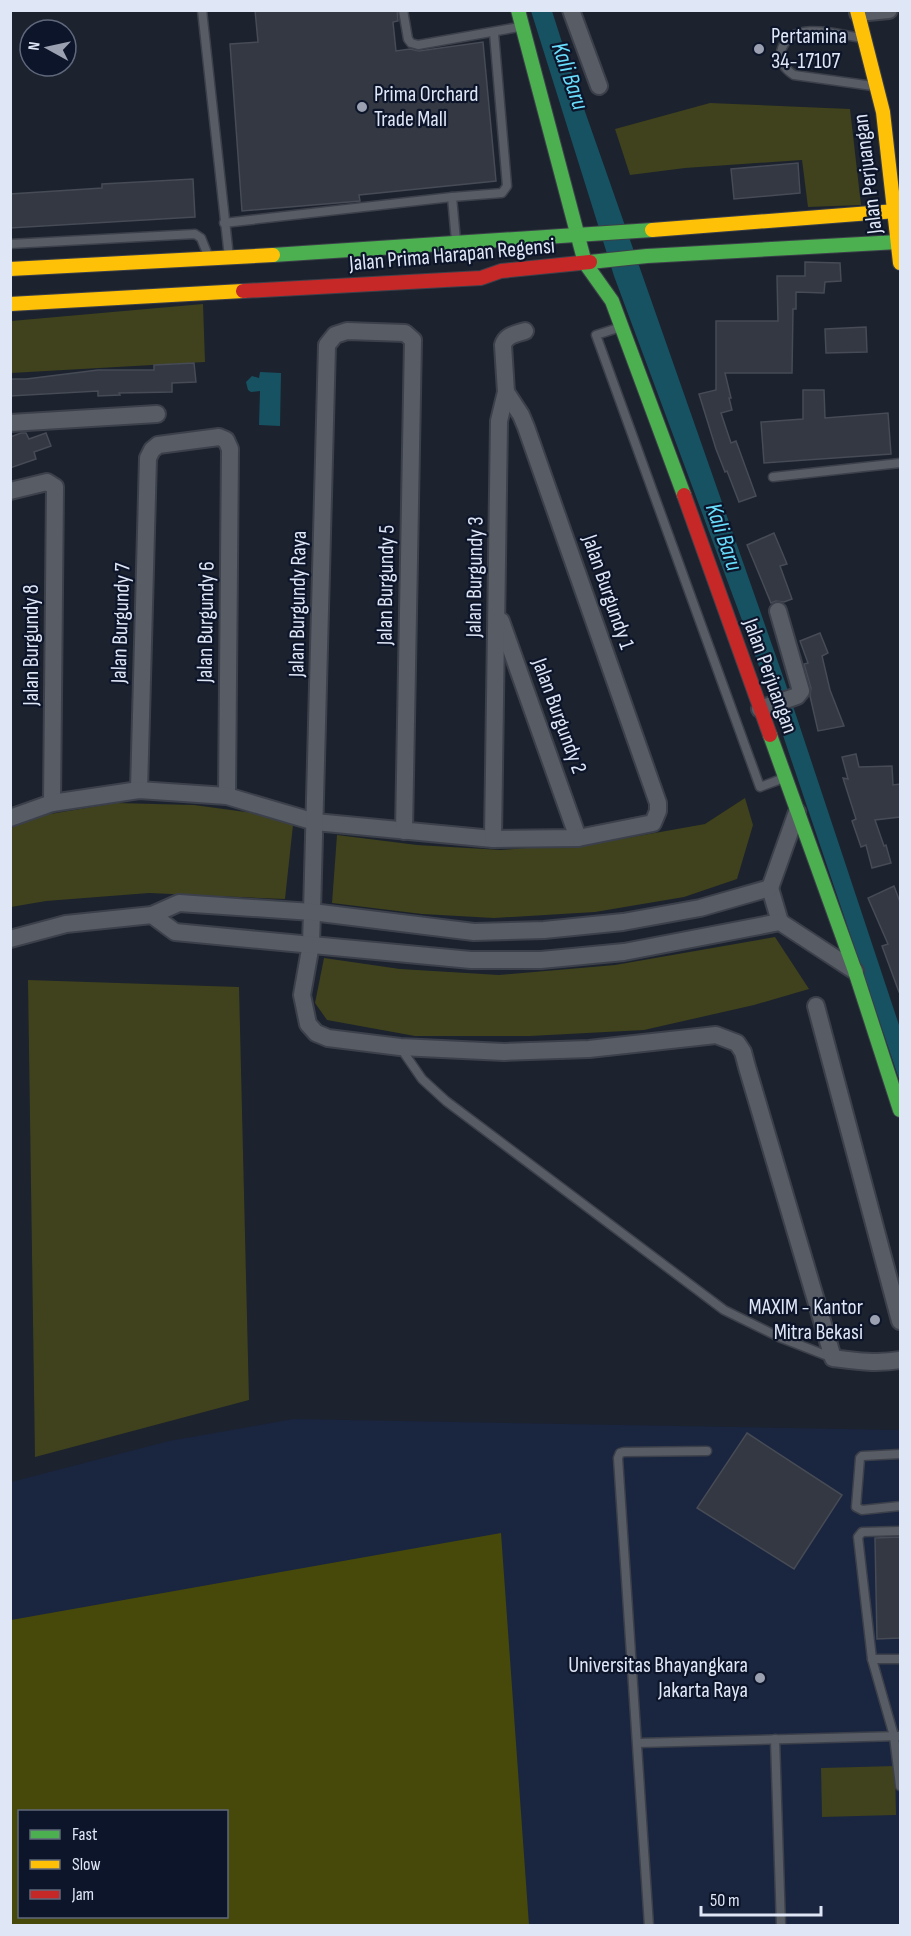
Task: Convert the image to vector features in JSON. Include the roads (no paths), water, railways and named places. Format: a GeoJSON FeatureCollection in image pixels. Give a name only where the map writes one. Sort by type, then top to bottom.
{"type":"FeatureCollection","features":[{"type":"Feature","properties":{"kind":"street"},"geometry":{"type":"LineString","coordinates":[[518,10],[585,263]]}},
{"type":"Feature","properties":{"kind":"street"},"geometry":{"type":"LineString","coordinates":[[571,10],[599,86]]}},
{"type":"Feature","properties":{"kind":"street"},"geometry":{"type":"LineString","coordinates":[[858,12],[889,10]]}},
{"type":"Feature","properties":{"kind":"street","name":"Jalan Perjuangan"},"geometry":{"type":"LineString","coordinates":[[858,12],[883,112],[896,211],[900,263]]}},
{"type":"Feature","properties":{"kind":"street","name":"Jalan Prima Harapan Regensi"},"geometry":{"type":"LineString","coordinates":[[10,304],[166,278],[343,268],[456,243],[469,254],[499,240],[896,211]]}},
{"type":"Feature","properties":{"kind":"street"},"geometry":{"type":"LineString","coordinates":[[499,240],[506,248],[505,261]]}},
{"type":"Feature","properties":{"kind":"street","name":"Jalan Prima Harapan Regensi"},"geometry":{"type":"LineString","coordinates":[[10,269],[166,278],[209,259],[229,258],[481,278],[505,261],[585,263],[647,256],[898,242]]}},
{"type":"Feature","properties":{"kind":"street"},"geometry":{"type":"LineString","coordinates":[[469,254],[471,272],[481,278]]}},
{"type":"Feature","properties":{"kind":"street","name":"Jalan Perjuangan"},"geometry":{"type":"LineString","coordinates":[[585,263],[612,301],[623,327],[764,708],[785,778],[855,971],[900,1110]]}},
{"type":"Feature","properties":{"kind":"street","name":"Jalan Burgundy Raya"},"geometry":{"type":"LineString","coordinates":[[413,340],[405,333],[347,331],[335,335],[327,345],[311,944],[302,995],[308,1024],[316,1033],[328,1038],[400,1047],[504,1052],[579,1049],[716,1035],[736,1043],[743,1052],[833,1358]]}},
{"type":"Feature","properties":{"kind":"street","name":"Jalan Burgundy 3"},"geometry":{"type":"LineString","coordinates":[[493,839],[499,421],[506,392],[503,345],[504,340],[509,336],[525,331]]}},
{"type":"Feature","properties":{"kind":"street","name":"Jalan Burgundy 5"},"geometry":{"type":"LineString","coordinates":[[404,831],[413,340]]}},
{"type":"Feature","properties":{"kind":"street","name":"Jalan Burgundy 1"},"geometry":{"type":"LineString","coordinates":[[506,392],[526,427],[654,792],[658,811],[653,823],[578,838]]}},
{"type":"Feature","properties":{"kind":"street"},"geometry":{"type":"LineString","coordinates":[[10,423],[157,414]]}},
{"type":"Feature","properties":{"kind":"street"},"geometry":{"type":"LineString","coordinates":[[10,434],[42,422]]}},
{"type":"Feature","properties":{"kind":"street","name":"Jalan Burgundy 7"},"geometry":{"type":"LineString","coordinates":[[139,790],[148,458],[158,445],[219,437],[226,440],[230,449]]}},
{"type":"Feature","properties":{"kind":"street","name":"Jalan Burgundy 6"},"geometry":{"type":"LineString","coordinates":[[227,796],[230,449]]}},
{"type":"Feature","properties":{"kind":"street","name":"Jalan Burgundy 8"},"geometry":{"type":"LineString","coordinates":[[10,491],[47,482],[55,487],[52,803]]}},
{"type":"Feature","properties":{"kind":"street","name":"Jalan Burgundy 2"},"geometry":{"type":"LineString","coordinates":[[497,609],[578,838]]}},
{"type":"Feature","properties":{"kind":"street"},"geometry":{"type":"LineString","coordinates":[[764,708],[800,694],[801,687],[778,611]]}},
{"type":"Feature","properties":{"kind":"street"},"geometry":{"type":"LineString","coordinates":[[10,818],[52,803],[139,790],[227,796],[315,822],[493,839],[578,838]]}},
{"type":"Feature","properties":{"kind":"street"},"geometry":{"type":"LineString","coordinates":[[797,812],[770,888],[780,922],[855,971]]}},
{"type":"Feature","properties":{"kind":"street"},"geometry":{"type":"LineString","coordinates":[[10,939],[66,924],[152,915],[179,903],[312,912],[474,932],[544,930],[623,922],[700,908],[770,888]]}},
{"type":"Feature","properties":{"kind":"street"},"geometry":{"type":"LineString","coordinates":[[152,915],[175,932],[471,960],[541,960],[624,952],[780,922]]}},
{"type":"Feature","properties":{"kind":"street"},"geometry":{"type":"LineString","coordinates":[[816,1006],[900,1321]]}},
{"type":"Feature","properties":{"kind":"street"},"geometry":{"type":"LineString","coordinates":[[833,1358],[865,1363],[900,1360]]}},
{"type":"Feature","properties":{"kind":"lane"},"geometry":{"type":"LineString","coordinates":[[202,10],[229,258]]}},
{"type":"Feature","properties":{"kind":"lane"},"geometry":{"type":"LineString","coordinates":[[403,10],[408,39],[411,44],[418,45],[523,27]]}},
{"type":"Feature","properties":{"kind":"lane"},"geometry":{"type":"LineString","coordinates":[[865,39],[818,30],[806,32],[788,38],[780,56],[786,70],[794,75],[878,86]]}},
{"type":"Feature","properties":{"kind":"lane"},"geometry":{"type":"LineString","coordinates":[[224,223],[502,193],[507,186],[494,33]]}},
{"type":"Feature","properties":{"kind":"lane"},"geometry":{"type":"LineString","coordinates":[[452,197],[456,243]]}},
{"type":"Feature","properties":{"kind":"lane"},"geometry":{"type":"LineString","coordinates":[[10,244],[195,234],[201,238],[209,259]]}},
{"type":"Feature","properties":{"kind":"lane"},"geometry":{"type":"LineString","coordinates":[[623,327],[596,335],[760,788],[785,778]]}},
{"type":"Feature","properties":{"kind":"lane"},"geometry":{"type":"LineString","coordinates":[[773,477],[900,463]]}},
{"type":"Feature","properties":{"kind":"lane"},"geometry":{"type":"LineString","coordinates":[[400,1047],[422,1078],[446,1101],[724,1310],[769,1332],[833,1358]]}},
{"type":"Feature","properties":{"kind":"lane"},"geometry":{"type":"LineString","coordinates":[[649,1926],[618,1458],[620,1453],[624,1452],[707,1451]]}},
{"type":"Feature","properties":{"kind":"lane"},"geometry":{"type":"LineString","coordinates":[[900,1454],[860,1458],[856,1507],[861,1510],[900,1506]]}},
{"type":"Feature","properties":{"kind":"lane"},"geometry":{"type":"LineString","coordinates":[[900,1531],[862,1532],[858,1537],[872,1659],[897,1736],[900,1786]]}},
{"type":"Feature","properties":{"kind":"lane"},"geometry":{"type":"LineString","coordinates":[[872,1659],[900,1659]]}},
{"type":"Feature","properties":{"kind":"lane"},"geometry":{"type":"LineString","coordinates":[[638,1743],[897,1736]]}},
{"type":"Feature","properties":{"kind":"lane"},"geometry":{"type":"LineString","coordinates":[[774,1739],[781,1926]]}},
{"type":"Feature","properties":{"kind":"water","name":"Kali Baru"},"geometry":{"type":"Polygon","coordinates":[[[531,11],[552,11],[575,83],[785,682],[900,1028],[900,1082],[766,685],[614,276],[531,11]]]}},
{"type":"Feature","properties":{"kind":"water"},"geometry":{"type":"Polygon","coordinates":[[[260,372],[281,373],[280,426],[259,425],[260,391],[251,392],[246,382],[252,376],[259,378],[260,372]]]}},
{"type":"Feature","properties":{"kind":"place","name":"Pertamina 34-17107"},"geometry":{"type":"Point","coordinates":[759,49]}},
{"type":"Feature","properties":{"kind":"place","name":"Prima Orchard Trade Mall"},"geometry":{"type":"Point","coordinates":[362,107]}},
{"type":"Feature","properties":{"kind":"place","name":"MAXIM - Kantor Mitra Bekasi"},"geometry":{"type":"Point","coordinates":[875,1320]}},
{"type":"Feature","properties":{"kind":"place","name":"Universitas Bhayangkara Jakarta Raya"},"geometry":{"type":"Point","coordinates":[760,1678]}}]}
